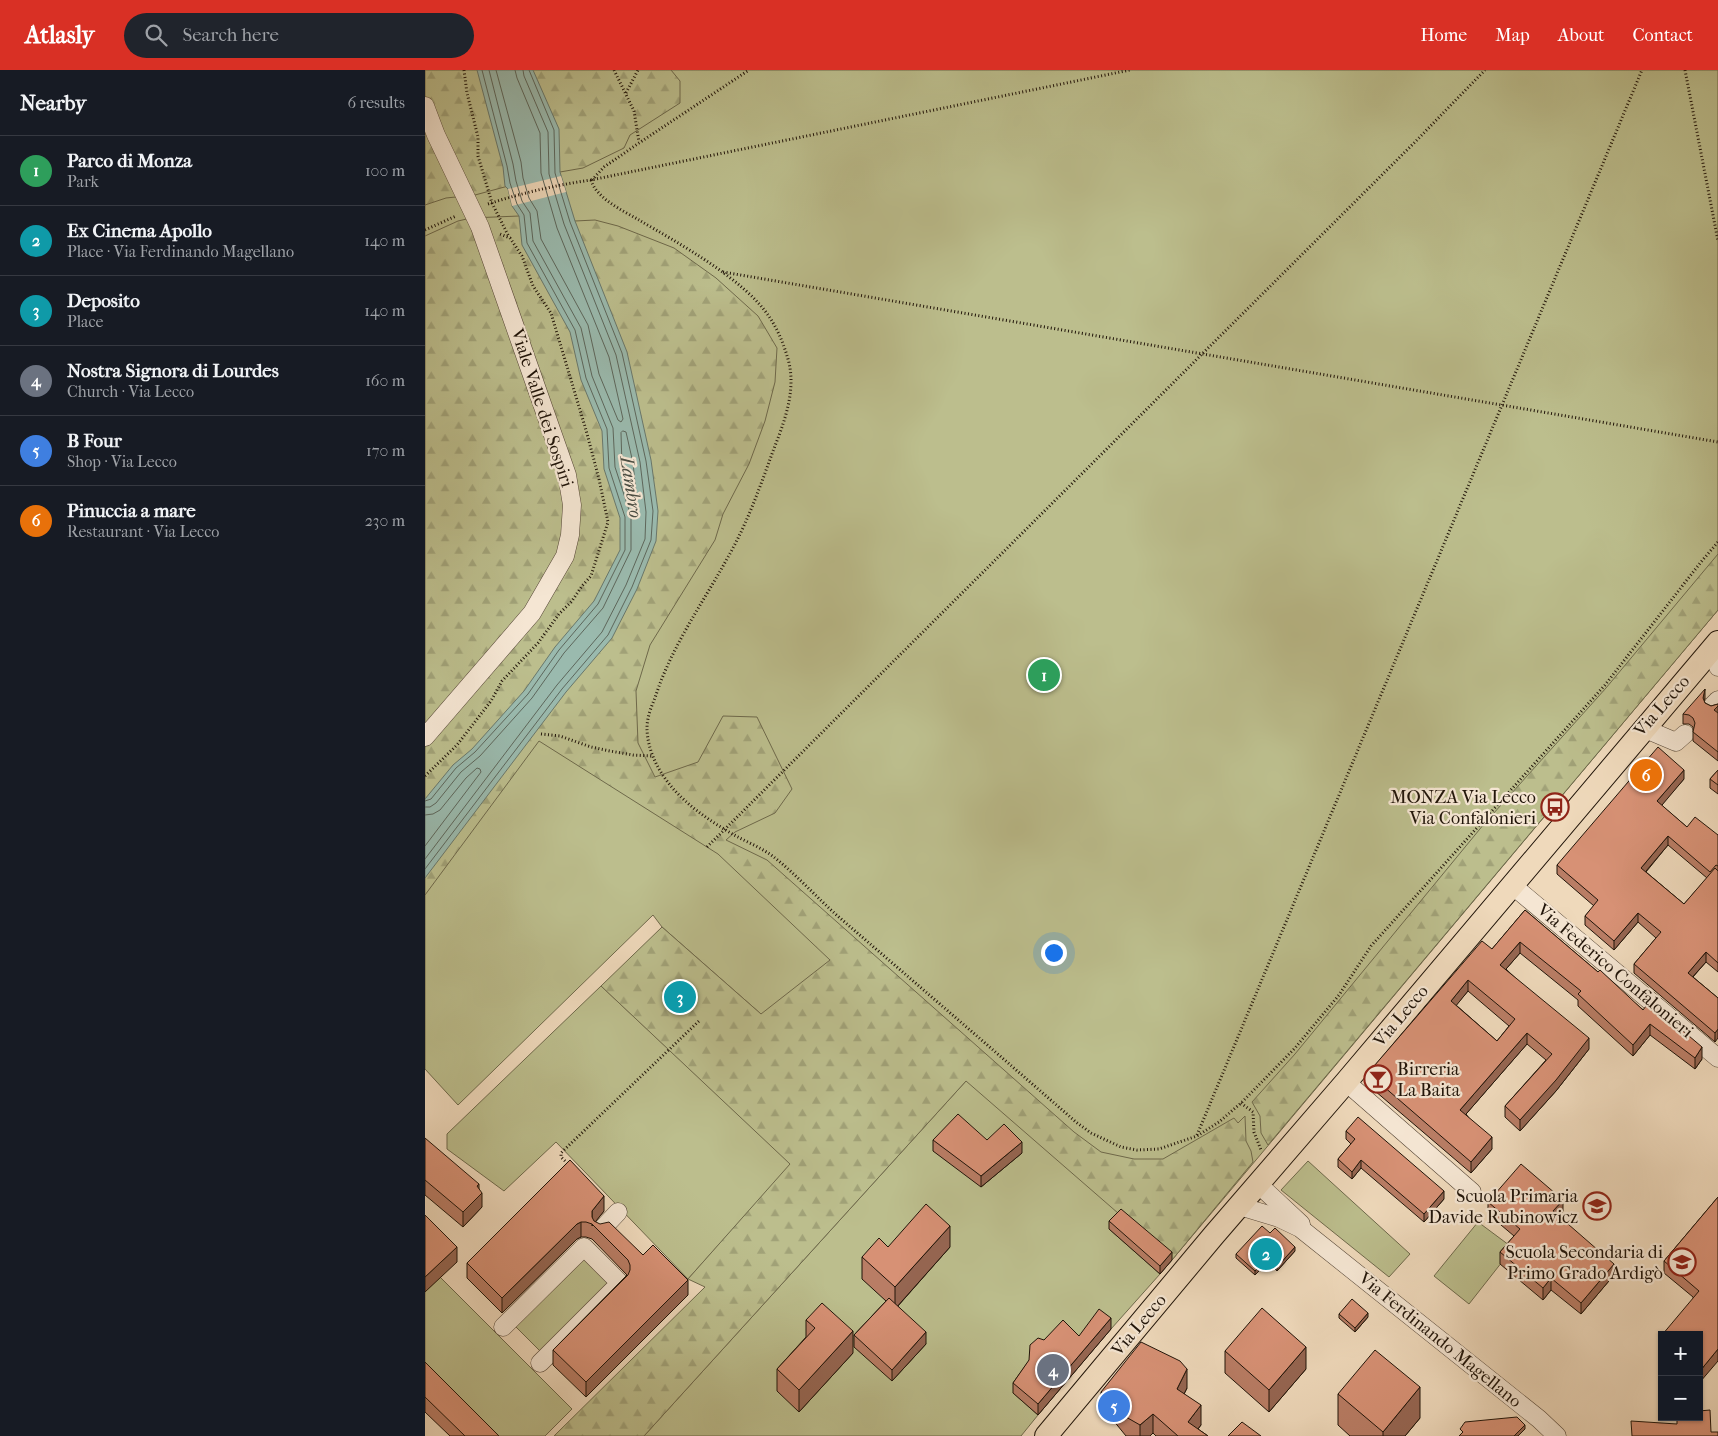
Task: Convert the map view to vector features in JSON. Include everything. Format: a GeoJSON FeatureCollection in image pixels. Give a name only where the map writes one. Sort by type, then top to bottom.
{"type":"FeatureCollection","features":[{"type":"Feature","properties":{"kind":"main road","name":"Via Lecco"},"geometry":{"type":"LineString","coordinates":[[1046,1436],[1643,728],[1717,643]]}},
{"type":"Feature","properties":{"kind":"street","name":"Viale Valle dei Sospiri"},"geometry":{"type":"LineString","coordinates":[[425,106],[436,135],[480,227],[567,475],[572,505],[571,535],[565,556],[532,613],[425,738]]}},
{"type":"Feature","properties":{"kind":"street"},"geometry":{"type":"LineString","coordinates":[[1717,643],[1718,667]]}},
{"type":"Feature","properties":{"kind":"street"},"geometry":{"type":"LineString","coordinates":[[1643,728],[1676,742],[1685,734]]}},
{"type":"Feature","properties":{"kind":"street","name":"Via Federico Confalonieri"},"geometry":{"type":"LineString","coordinates":[[1512,884],[1718,1058]]}},
{"type":"Feature","properties":{"kind":"street"},"geometry":{"type":"LineString","coordinates":[[1346,1082],[1472,1192]]}},
{"type":"Feature","properties":{"kind":"street","name":"Via Ferdinando Magellano"},"geometry":{"type":"LineString","coordinates":[[1258,1184],[1322,1245]]}},
{"type":"Feature","properties":{"kind":"street","name":"Via Ferdinando Magellano"},"geometry":{"type":"LineString","coordinates":[[1239,1206],[1279,1218],[1299,1228],[1539,1419],[1551,1434]]}},
{"type":"Feature","properties":{"kind":"street"},"geometry":{"type":"LineString","coordinates":[[602,1229],[618,1212]]}},
{"type":"Feature","properties":{"kind":"street"},"geometry":{"type":"LineString","coordinates":[[503,1327],[586,1246],[620,1283],[539,1363]]}},
{"type":"Feature","properties":{"kind":"path"},"geometry":{"type":"LineString","coordinates":[[425,776],[457,746],[491,701],[502,681],[538,643],[559,614],[572,601],[591,576],[609,522],[591,447],[551,312],[533,286],[522,256],[510,238],[492,203],[478,156],[478,137],[467,94],[465,70]]}},
{"type":"Feature","properties":{"kind":"path"},"geometry":{"type":"LineString","coordinates":[[614,70],[634,111],[639,143]]}},
{"type":"Feature","properties":{"kind":"path"},"geometry":{"type":"LineString","coordinates":[[626,93],[638,70]]}},
{"type":"Feature","properties":{"kind":"path"},"geometry":{"type":"LineString","coordinates":[[591,180],[604,167],[749,70]]}},
{"type":"Feature","properties":{"kind":"path"},"geometry":{"type":"LineString","coordinates":[[425,230],[473,209],[510,197],[563,184],[591,180],[1130,70]]}},
{"type":"Feature","properties":{"kind":"path"},"geometry":{"type":"LineString","coordinates":[[707,847],[1203,354],[1485,70]]}},
{"type":"Feature","properties":{"kind":"path"},"geometry":{"type":"LineString","coordinates":[[1197,1136],[1642,70]]}},
{"type":"Feature","properties":{"kind":"path"},"geometry":{"type":"LineString","coordinates":[[1685,70],[1718,241]]}},
{"type":"Feature","properties":{"kind":"path"},"geometry":{"type":"LineString","coordinates":[[591,180],[594,188],[613,205],[670,238],[722,272],[749,294],[769,316],[781,340],[789,362],[792,387],[782,428],[758,491],[730,554],[661,678],[648,718],[647,730],[652,756],[661,774],[688,804],[726,830],[773,856],[833,912],[1069,1116],[1091,1133],[1121,1148],[1137,1150],[1159,1149],[1197,1136],[1219,1122],[1241,1103],[1295,1048],[1332,1003],[1371,946],[1605,685],[1718,542]]}},
{"type":"Feature","properties":{"kind":"path"},"geometry":{"type":"LineString","coordinates":[[480,227],[510,238]]}},
{"type":"Feature","properties":{"kind":"path"},"geometry":{"type":"LineString","coordinates":[[722,272],[1718,442]]}},
{"type":"Feature","properties":{"kind":"path"},"geometry":{"type":"LineString","coordinates":[[541,734],[560,736],[583,745],[610,751],[652,756]]}},
{"type":"Feature","properties":{"kind":"path"},"geometry":{"type":"LineString","coordinates":[[570,1166],[561,1158],[561,1153],[700,1020]]}},
{"type":"Feature","properties":{"kind":"path"},"geometry":{"type":"LineString","coordinates":[[1241,1103],[1253,1112],[1254,1132],[1262,1152],[1276,1163]]}},
{"type":"Feature","properties":{"kind":"green space"},"geometry":{"type":"Polygon","coordinates":[[[425,70],[1718,70],[1718,610],[1172,1260],[1121,1217],[1109,1229],[1160,1274],[1111,1329],[1079,1347],[1029,1365],[1013,1393],[1038,1415],[1021,1436],[644,1436],[966,1081],[761,1014],[662,927],[653,915],[458,1105],[425,1069],[425,70]]]}},
{"type":"Feature","properties":{"kind":"green space"},"geometry":{"type":"Polygon","coordinates":[[[425,70],[671,70],[680,81],[680,103],[630,135],[624,148],[583,168],[560,172],[475,195],[446,198],[425,205],[425,70]]]}},
{"type":"Feature","properties":{"kind":"green space"},"geometry":{"type":"Polygon","coordinates":[[[519,216],[575,221],[595,220],[618,226],[674,248],[716,278],[758,316],[777,348],[775,382],[765,421],[749,464],[723,514],[715,540],[650,645],[636,691],[638,743],[655,777],[698,762],[723,716],[757,717],[792,789],[775,813],[735,832],[726,840],[767,860],[1074,1132],[1101,1152],[1134,1159],[1163,1159],[1234,1118],[1238,1123],[1245,1116],[1246,1141],[1251,1151],[1253,1162],[1172,1260],[966,1081],[644,1436],[554,1436],[705,1287],[688,1279],[790,1164],[601,986],[662,927],[761,1014],[830,960],[718,854],[539,741],[425,895],[425,236],[458,221],[471,218],[519,216]]]}},
{"type":"Feature","properties":{"kind":"green space"},"geometry":{"type":"Polygon","coordinates":[[[1718,554],[1718,610],[1268,1145],[1261,1133],[1260,1116],[1252,1102],[1295,1054],[1484,824],[1606,688],[1718,554]]]}},
{"type":"Feature","properties":{"kind":"green space"},"geometry":{"type":"Polygon","coordinates":[[[601,986],[791,1164],[688,1279],[556,1142],[504,1191],[447,1149],[447,1134],[601,986]]]}},
{"type":"Feature","properties":{"kind":"green space"},"geometry":{"type":"Polygon","coordinates":[[[1308,1161],[1410,1254],[1389,1277],[1281,1190],[1308,1161]]]}},
{"type":"Feature","properties":{"kind":"green space"},"geometry":{"type":"Polygon","coordinates":[[[1478,1222],[1513,1248],[1469,1304],[1434,1276],[1478,1222]]]}},
{"type":"Feature","properties":{"kind":"green space"},"geometry":{"type":"Polygon","coordinates":[[[585,1241],[626,1282],[549,1360],[507,1318],[585,1241]]]}},
{"type":"Feature","properties":{"kind":"green space"},"geometry":{"type":"Polygon","coordinates":[[[440,1277],[572,1409],[545,1436],[484,1436],[425,1377],[425,1292],[440,1277]]]}},
{"type":"Feature","properties":{"kind":"water","name":"Lambro"},"geometry":{"type":"Polygon","coordinates":[[[477,70],[533,70],[559,129],[560,172],[575,221],[627,352],[651,460],[658,511],[656,541],[637,589],[612,638],[566,692],[425,878],[425,799],[453,765],[472,749],[524,691],[555,647],[594,601],[620,550],[620,518],[604,469],[602,431],[581,380],[570,332],[522,245],[519,216],[512,206],[508,189],[505,186],[503,167],[477,70]]]}},
{"type":"Feature","properties":{"kind":"pier"},"geometry":{"type":"Polygon","coordinates":[[[561,176],[566,192],[512,206],[508,189],[561,176]]]}},
{"type":"Feature","properties":{"kind":"building"},"geometry":{"type":"Polygon","coordinates":[[[1705,689],[1703,698],[1705,703],[1711,706],[1718,704],[1714,710],[1718,713],[1718,752],[1693,732],[1695,723],[1693,718],[1683,714],[1705,689]]]}},
{"type":"Feature","properties":{"kind":"building"},"geometry":{"type":"Polygon","coordinates":[[[1658,747],[1684,770],[1657,801],[1687,827],[1695,817],[1718,835],[1718,866],[1716,865],[1710,872],[1668,836],[1641,868],[1684,904],[1715,868],[1718,871],[1718,963],[1706,952],[1688,973],[1718,998],[1718,1029],[1715,1033],[1634,964],[1661,932],[1638,913],[1614,941],[1585,916],[1598,900],[1557,865],[1658,747]]]}},
{"type":"Feature","properties":{"kind":"building"},"geometry":{"type":"Polygon","coordinates":[[[1718,770],[1718,785],[1710,779],[1718,770]]]}},
{"type":"Feature","properties":{"kind":"building"},"geometry":{"type":"Polygon","coordinates":[[[1525,910],[1598,972],[1600,970],[1643,1010],[1649,1002],[1702,1047],[1695,1058],[1650,1024],[1633,1045],[1578,994],[1581,991],[1520,942],[1500,965],[1589,1038],[1556,1080],[1520,1120],[1505,1106],[1552,1054],[1527,1033],[1460,1110],[1492,1137],[1471,1162],[1368,1073],[1482,941],[1492,949],[1525,910]],[[1468,980],[1451,1001],[1497,1041],[1515,1019],[1468,980]]]}},
{"type":"Feature","properties":{"kind":"building"},"geometry":{"type":"Polygon","coordinates":[[[681,982],[691,994],[680,1003],[670,991],[681,982]]]}},
{"type":"Feature","properties":{"kind":"building"},"geometry":{"type":"Polygon","coordinates":[[[958,1114],[987,1140],[1004,1124],[1022,1142],[981,1176],[933,1140],[958,1114]]]}},
{"type":"Feature","properties":{"kind":"building"},"geometry":{"type":"Polygon","coordinates":[[[1358,1117],[1444,1191],[1424,1214],[1361,1160],[1352,1172],[1338,1159],[1355,1139],[1346,1131],[1358,1117]]]}},
{"type":"Feature","properties":{"kind":"building"},"geometry":{"type":"Polygon","coordinates":[[[425,1138],[479,1184],[477,1186],[482,1193],[463,1212],[425,1180],[425,1138]]]}},
{"type":"Feature","properties":{"kind":"building"},"geometry":{"type":"Polygon","coordinates":[[[570,1160],[604,1196],[592,1211],[594,1221],[600,1224],[609,1222],[643,1255],[653,1245],[688,1280],[586,1382],[553,1350],[628,1275],[630,1270],[628,1260],[592,1224],[581,1222],[577,1224],[502,1298],[467,1263],[570,1160]]]}},
{"type":"Feature","properties":{"kind":"building"},"geometry":{"type":"Polygon","coordinates":[[[1521,1164],[1563,1200],[1553,1211],[1614,1264],[1581,1303],[1551,1278],[1543,1288],[1500,1252],[1520,1229],[1488,1202],[1521,1164]]]}},
{"type":"Feature","properties":{"kind":"building"},"geometry":{"type":"Polygon","coordinates":[[[1718,1197],[1718,1349],[1703,1367],[1703,1331],[1665,1331],[1699,1291],[1664,1261],[1718,1197]]]}},
{"type":"Feature","properties":{"kind":"building"},"geometry":{"type":"Polygon","coordinates":[[[926,1204],[950,1226],[895,1287],[862,1257],[879,1238],[888,1247],[926,1204]]]}},
{"type":"Feature","properties":{"kind":"building"},"geometry":{"type":"Polygon","coordinates":[[[1121,1209],[1172,1252],[1160,1266],[1109,1221],[1121,1209]]]}},
{"type":"Feature","properties":{"kind":"building"},"geometry":{"type":"Polygon","coordinates":[[[425,1215],[457,1247],[425,1277],[425,1215]]]}},
{"type":"Feature","properties":{"kind":"building"},"geometry":{"type":"Polygon","coordinates":[[[1262,1226],[1270,1233],[1275,1228],[1295,1247],[1277,1267],[1268,1258],[1255,1271],[1236,1254],[1262,1226]]]}},
{"type":"Feature","properties":{"kind":"building"},"geometry":{"type":"Polygon","coordinates":[[[889,1298],[926,1332],[892,1370],[854,1335],[889,1298]]]}},
{"type":"Feature","properties":{"kind":"building"},"geometry":{"type":"Polygon","coordinates":[[[1352,1299],[1368,1313],[1355,1328],[1339,1314],[1352,1299]]]}},
{"type":"Feature","properties":{"kind":"building"},"geometry":{"type":"Polygon","coordinates":[[[822,1303],[853,1331],[799,1390],[777,1369],[815,1328],[806,1320],[822,1303]]]}},
{"type":"Feature","properties":{"kind":"building"},"geometry":{"type":"Polygon","coordinates":[[[1262,1308],[1306,1347],[1269,1390],[1225,1351],[1262,1308]]]}},
{"type":"Feature","properties":{"kind":"building"},"geometry":{"type":"Polygon","coordinates":[[[1099,1309],[1111,1318],[1038,1404],[1013,1383],[1029,1360],[1030,1345],[1038,1338],[1044,1340],[1063,1320],[1079,1336],[1099,1309]]]}},
{"type":"Feature","properties":{"kind":"building"},"geometry":{"type":"Polygon","coordinates":[[[1141,1342],[1180,1361],[1187,1369],[1177,1389],[1201,1405],[1188,1422],[1208,1436],[1178,1436],[1153,1414],[1140,1425],[1126,1417],[1113,1401],[1101,1392],[1141,1342]]]}},
{"type":"Feature","properties":{"kind":"building"},"geometry":{"type":"Polygon","coordinates":[[[1375,1350],[1420,1387],[1383,1432],[1338,1394],[1375,1350]]]}},
{"type":"Feature","properties":{"kind":"building"},"geometry":{"type":"Polygon","coordinates":[[[425,1362],[499,1436],[465,1436],[425,1397],[425,1362]]]}},
{"type":"Feature","properties":{"kind":"building"},"geometry":{"type":"Polygon","coordinates":[[[1710,1410],[1711,1432],[1718,1432],[1718,1436],[1632,1436],[1631,1421],[1677,1424],[1677,1421],[1703,1421],[1703,1411],[1710,1410]]]}},
{"type":"Feature","properties":{"kind":"building"},"geometry":{"type":"Polygon","coordinates":[[[1517,1417],[1525,1425],[1514,1436],[1459,1436],[1463,1432],[1460,1429],[1465,1422],[1517,1417]]]}},
{"type":"Feature","properties":{"kind":"building"},"geometry":{"type":"Polygon","coordinates":[[[1242,1422],[1261,1436],[1228,1436],[1242,1422]]]}},
{"type":"Feature","properties":{"kind":"place","name":"Parco di Monza"},"geometry":{"type":"Point","coordinates":[1044,675]}},
{"type":"Feature","properties":{"kind":"place","name":"Pinuccia a mare"},"geometry":{"type":"Point","coordinates":[1646,775]}},
{"type":"Feature","properties":{"kind":"place","name":"MONZA Via Lecco Via Confalonieri"},"geometry":{"type":"Point","coordinates":[1555,807]}},
{"type":"Feature","properties":{"kind":"place","name":"Deposito"},"geometry":{"type":"Point","coordinates":[680,997]}},
{"type":"Feature","properties":{"kind":"place","name":"Birreria La Baita"},"geometry":{"type":"Point","coordinates":[1378,1079]}},
{"type":"Feature","properties":{"kind":"place","name":"Scuola Primaria Davide Rubinowicz"},"geometry":{"type":"Point","coordinates":[1597,1206]}},
{"type":"Feature","properties":{"kind":"place","name":"Ex Cinema Apollo"},"geometry":{"type":"Point","coordinates":[1266,1254]}},
{"type":"Feature","properties":{"kind":"place","name":"Scuola Secondaria di Primo Grado Ardigò"},"geometry":{"type":"Point","coordinates":[1682,1262]}},
{"type":"Feature","properties":{"kind":"place","name":"Nostra Signora di Lourdes"},"geometry":{"type":"Point","coordinates":[1053,1370]}},
{"type":"Feature","properties":{"kind":"place","name":"B Four"},"geometry":{"type":"Point","coordinates":[1114,1406]}}]}
